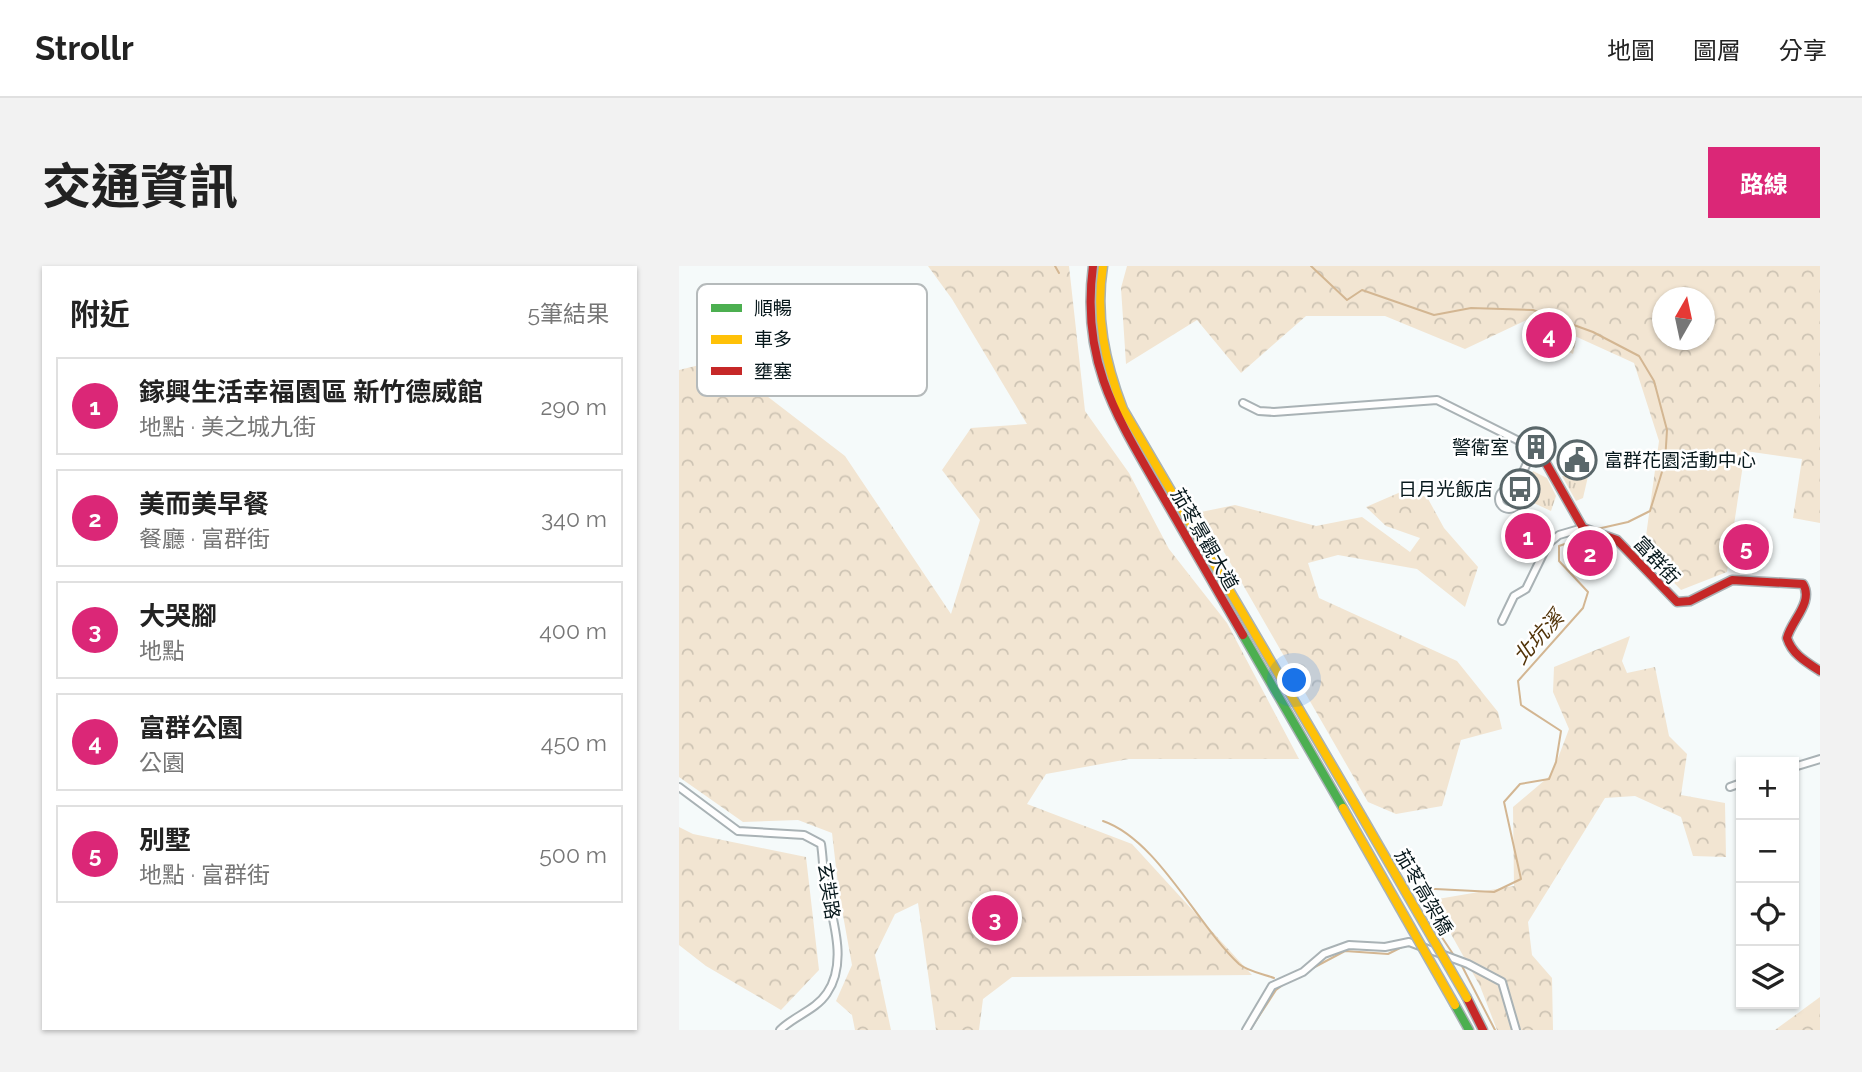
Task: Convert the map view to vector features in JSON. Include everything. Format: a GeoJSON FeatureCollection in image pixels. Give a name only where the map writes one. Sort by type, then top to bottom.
{"type":"FeatureCollection","features":[{"type":"Feature","properties":{"kind":"street","name":"茄苳景觀大道"},"geometry":{"type":"LineString","coordinates":[[1097,269],[1106,364],[1123,409],[1353,801]]}},
{"type":"Feature","properties":{"kind":"street","name":"茄苳景觀大道"},"geometry":{"type":"LineString","coordinates":[[1097,269],[1089,314],[1091,334],[1098,367],[1112,408],[1343,808]]}},
{"type":"Feature","properties":{"kind":"street"},"geometry":{"type":"LineString","coordinates":[[1243,403],[1259,411],[1274,412],[1437,400],[1528,446],[1538,457],[1583,528],[1559,535],[1548,544],[1526,589],[1514,596],[1502,621]]}},
{"type":"Feature","properties":{"kind":"street"},"geometry":{"type":"LineString","coordinates":[[1514,491],[1528,461],[1538,457],[1542,450],[1537,441],[1528,446]]}},
{"type":"Feature","properties":{"kind":"street","name":"富群街"},"geometry":{"type":"LineString","coordinates":[[1583,528],[1617,540],[1672,599],[1682,603],[1728,580],[1803,584],[1807,589],[1805,602],[1788,628],[1787,639],[1795,654],[1820,671]]}},
{"type":"Feature","properties":{"kind":"street"},"geometry":{"type":"LineString","coordinates":[[1799,765],[1820,759]]}},
{"type":"Feature","properties":{"kind":"street"},"geometry":{"type":"LineString","coordinates":[[1730,787],[1736,785]]}},
{"type":"Feature","properties":{"kind":"street","name":"玄奘路"},"geometry":{"type":"LineString","coordinates":[[679,788],[738,831],[804,835],[821,844],[824,879],[837,940],[834,979],[827,994],[817,1004],[780,1030]]}},
{"type":"Feature","properties":{"kind":"street","name":"茄苳高架橋"},"geometry":{"type":"LineString","coordinates":[[1353,801],[1483,1030]]}},
{"type":"Feature","properties":{"kind":"street","name":"茄苳高架橋"},"geometry":{"type":"LineString","coordinates":[[1343,808],[1469,1030]]}},
{"type":"Feature","properties":{"kind":"street"},"geometry":{"type":"LineString","coordinates":[[1246,1030],[1272,986],[1296,976],[1324,954],[1349,945],[1385,947],[1409,942],[1468,964],[1502,982],[1516,1030]]}},
{"type":"Feature","properties":{"kind":"green space"},"geometry":{"type":"Polygon","coordinates":[[[928,266],[1069,266],[1085,411],[1129,473],[1169,549],[1227,623],[1299,759],[1129,759],[1046,774],[1027,804],[1132,844],[1252,975],[1012,977],[983,999],[979,1030],[936,1030],[918,903],[895,914],[875,955],[891,1030],[855,1030],[852,1015],[836,1001],[852,965],[832,833],[798,820],[743,822],[679,777],[679,370],[697,366],[697,396],[767,396],[845,456],[951,614],[980,520],[942,470],[971,428],[1027,424],[952,299],[928,266]]]}},
{"type":"Feature","properties":{"kind":"green space"},"geometry":{"type":"Polygon","coordinates":[[[1127,266],[1820,266],[1820,523],[1793,518],[1802,459],[1745,451],[1727,572],[1681,590],[1647,555],[1646,536],[1659,441],[1634,363],[1533,317],[1465,349],[1385,316],[1306,316],[1241,373],[1197,320],[1126,364],[1121,288],[1127,266]]]}},
{"type":"Feature","properties":{"kind":"green space"},"geometry":{"type":"Polygon","coordinates":[[[1538,324],[1576,341],[1573,354],[1523,330],[1538,324]]]}},
{"type":"Feature","properties":{"kind":"green space"},"geometry":{"type":"Polygon","coordinates":[[[1533,471],[1547,478],[1556,496],[1551,511],[1521,497],[1533,471]]]}},
{"type":"Feature","properties":{"kind":"green space"},"geometry":{"type":"Polygon","coordinates":[[[1589,472],[1583,498],[1576,501],[1562,476],[1589,472]]]}},
{"type":"Feature","properties":{"kind":"green space"},"geometry":{"type":"Polygon","coordinates":[[[1403,491],[1427,497],[1444,528],[1478,567],[1465,607],[1417,569],[1338,555],[1308,563],[1319,598],[1457,661],[1498,712],[1502,729],[1461,740],[1442,806],[1396,814],[1368,802],[1201,512],[1235,505],[1316,526],[1362,517],[1410,552],[1420,538],[1386,526],[1366,507],[1403,491]]]}},
{"type":"Feature","properties":{"kind":"green space"},"geometry":{"type":"Polygon","coordinates":[[[1630,636],[1622,661],[1627,673],[1655,667],[1669,736],[1687,754],[1681,795],[1725,803],[1726,857],[1693,856],[1681,817],[1635,796],[1605,798],[1528,922],[1532,955],[1552,978],[1553,1030],[1497,1030],[1480,986],[1432,900],[1514,886],[1513,807],[1552,774],[1569,729],[1553,692],[1554,667],[1630,636]]]}},
{"type":"Feature","properties":{"kind":"green space"},"geometry":{"type":"Polygon","coordinates":[[[679,827],[693,834],[806,857],[819,970],[781,1010],[706,966],[679,945],[679,827]]]}},
{"type":"Feature","properties":{"kind":"green space"},"geometry":{"type":"Polygon","coordinates":[[[1820,997],[1820,1030],[1775,1030],[1820,997]]]}},
{"type":"Feature","properties":{"kind":"waterway"},"geometry":{"type":"LineString","coordinates":[[1055,266],[1059,273]]}},
{"type":"Feature","properties":{"kind":"waterway","name":"北坑溪"},"geometry":{"type":"LineString","coordinates":[[1311,266],[1347,300],[1362,290],[1434,315],[1471,308],[1533,310],[1593,332],[1639,356],[1654,381],[1667,430],[1665,462],[1650,511],[1628,522],[1597,529]]}},
{"type":"Feature","properties":{"kind":"waterway","name":"北坑溪"},"geometry":{"type":"LineString","coordinates":[[1453,954],[1437,930],[1416,888],[1494,892],[1521,879],[1504,802],[1520,784],[1549,779],[1556,762],[1561,731],[1521,705],[1518,681],[1583,608],[1588,592],[1559,561],[1559,546],[1579,539]]}},
{"type":"Feature","properties":{"kind":"waterway"},"geometry":{"type":"LineString","coordinates":[[1103,821],[1123,831],[1142,846],[1239,964],[1274,978]]}},
{"type":"Feature","properties":{"kind":"waterway"},"geometry":{"type":"LineString","coordinates":[[1311,969],[1345,951],[1388,954],[1404,946]]}},
{"type":"Feature","properties":{"kind":"waterway","name":"北坑溪"},"geometry":{"type":"LineString","coordinates":[[1462,966],[1495,1030]]}},
{"type":"Feature","properties":{"kind":"waterway"},"geometry":{"type":"LineString","coordinates":[[1250,1030],[1276,990],[1284,984]]}},
{"type":"Feature","properties":{"kind":"traffic: fast"},"geometry":{"type":"LineString","coordinates":[[1243,635],[1343,808]]}},
{"type":"Feature","properties":{"kind":"traffic: fast"},"geometry":{"type":"LineString","coordinates":[[1455,1005],[1469,1030]]}},
{"type":"Feature","properties":{"kind":"traffic: slow"},"geometry":{"type":"LineString","coordinates":[[1103,266],[1100,303],[1103,339],[1123,409],[1353,801]]}},
{"type":"Feature","properties":{"kind":"traffic: slow"},"geometry":{"type":"LineString","coordinates":[[1353,801],[1467,998]]}},
{"type":"Feature","properties":{"kind":"traffic: slow"},"geometry":{"type":"LineString","coordinates":[[1343,808],[1455,1005]]}},
{"type":"Feature","properties":{"kind":"traffic: jam"},"geometry":{"type":"LineString","coordinates":[[1093,266],[1090,301],[1092,333],[1107,390],[1133,443],[1243,635]]}},
{"type":"Feature","properties":{"kind":"traffic: jam"},"geometry":{"type":"LineString","coordinates":[[1529,446],[1534,457],[1546,463],[1583,528],[1617,540],[1677,602],[1690,601],[1732,580],[1803,584],[1806,591],[1804,605],[1787,638],[1796,653],[1820,671]]}},
{"type":"Feature","properties":{"kind":"traffic: jam"},"geometry":{"type":"LineString","coordinates":[[1467,998],[1483,1030]]}},
{"type":"Feature","properties":{"kind":"place","name":"富群公園"},"geometry":{"type":"Point","coordinates":[1549,335]}},
{"type":"Feature","properties":{"kind":"place","name":"警衛室"},"geometry":{"type":"Point","coordinates":[1536,447]}},
{"type":"Feature","properties":{"kind":"place","name":"富群花園活動中心"},"geometry":{"type":"Point","coordinates":[1577,460]}},
{"type":"Feature","properties":{"kind":"place","name":"日月光飯店"},"geometry":{"type":"Point","coordinates":[1520,489]}},
{"type":"Feature","properties":{"kind":"place","name":"鎵興生活幸福園區 新竹德威館"},"geometry":{"type":"Point","coordinates":[1528,536]}},
{"type":"Feature","properties":{"kind":"place","name":"別墅"},"geometry":{"type":"Point","coordinates":[1746,547]}},
{"type":"Feature","properties":{"kind":"place","name":"美而美早餐"},"geometry":{"type":"Point","coordinates":[1590,553]}},
{"type":"Feature","properties":{"kind":"place","name":"大哭腳"},"geometry":{"type":"Point","coordinates":[995,918]}}]}
